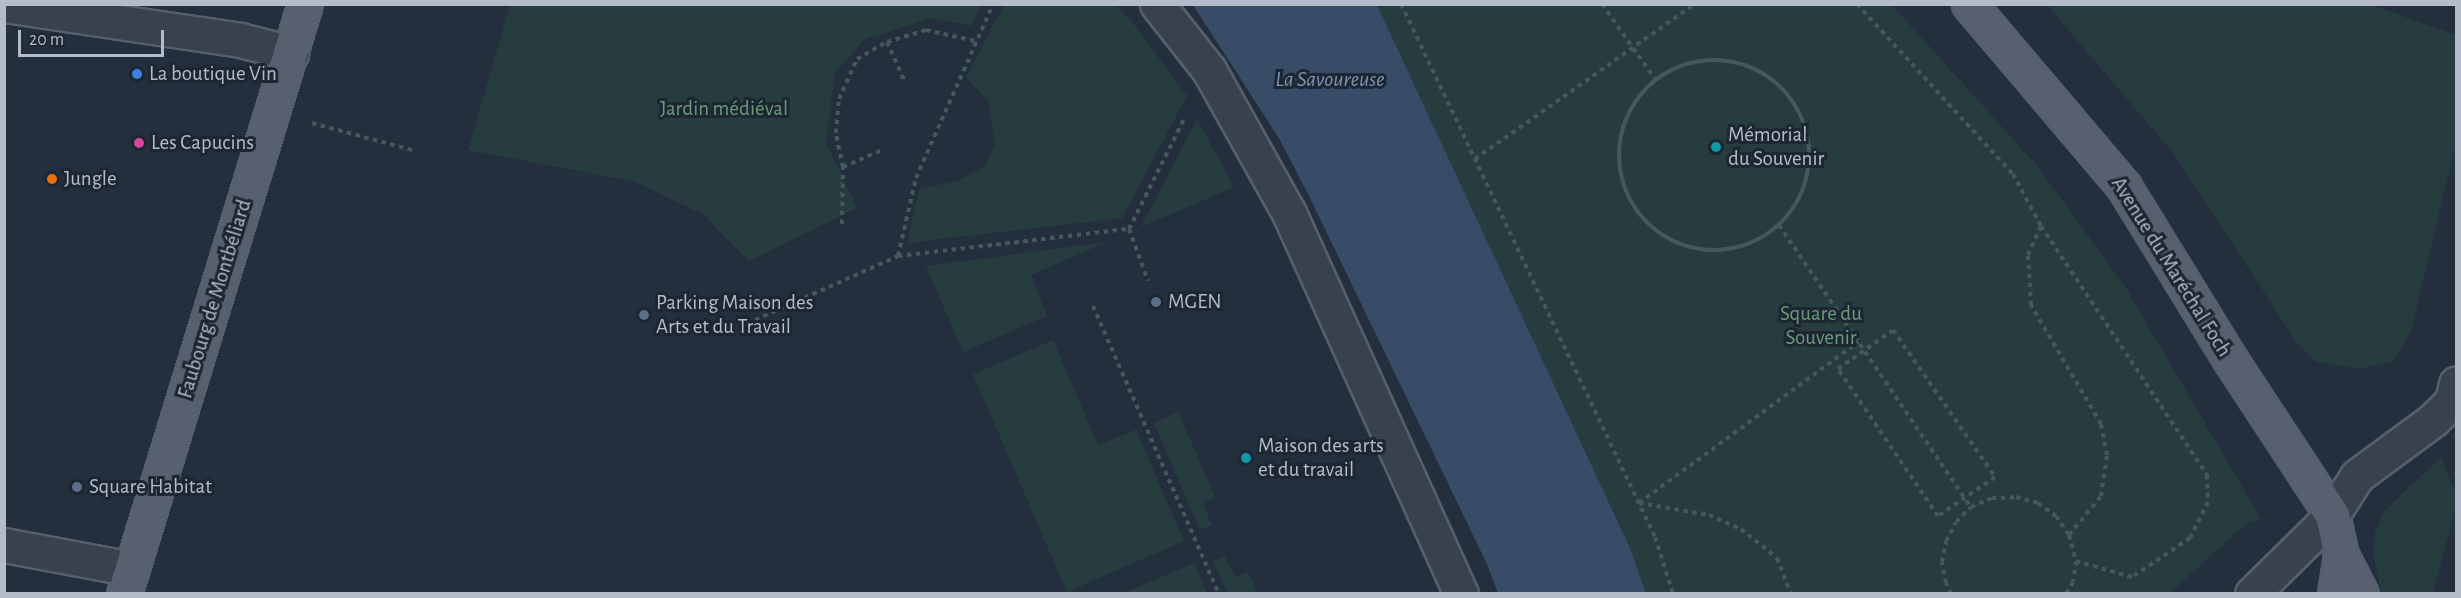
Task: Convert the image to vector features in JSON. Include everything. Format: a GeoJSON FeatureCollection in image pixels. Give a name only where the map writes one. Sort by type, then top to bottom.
{"type":"FeatureCollection","features":[{"type":"Feature","properties":{"kind":"main road","name":"Faubourg de Montbéliard"},"geometry":{"type":"LineString","coordinates":[[128,581],[305,4]]}},
{"type":"Feature","properties":{"kind":"main road","name":"Avenue du Maréchal Foch"},"geometry":{"type":"LineString","coordinates":[[1969,4],[2124,187],[2231,361],[2332,515]]}},
{"type":"Feature","properties":{"kind":"main road"},"geometry":{"type":"LineString","coordinates":[[2332,515],[2340,555],[2361,594]]}},
{"type":"Feature","properties":{"kind":"main road"},"geometry":{"type":"LineString","coordinates":[[2335,594],[2340,555]]}},
{"type":"Feature","properties":{"kind":"street"},"geometry":{"type":"LineString","coordinates":[[1157,4],[1209,70],[1289,213],[1461,594]]}},
{"type":"Feature","properties":{"kind":"street"},"geometry":{"type":"LineString","coordinates":[[4,5],[240,40],[291,53]]}},
{"type":"Feature","properties":{"kind":"street"},"geometry":{"type":"LineString","coordinates":[[2252,594],[2332,515],[2357,476],[2433,420],[2452,401],[2457,383]]}},
{"type":"Feature","properties":{"kind":"street"},"geometry":{"type":"LineString","coordinates":[[4,545],[128,581]]}},
{"type":"Feature","properties":{"kind":"path"},"geometry":{"type":"LineString","coordinates":[[898,256],[916,178],[993,4]]}},
{"type":"Feature","properties":{"kind":"path"},"geometry":{"type":"LineString","coordinates":[[1401,4],[1655,537],[1673,594]]}},
{"type":"Feature","properties":{"kind":"path"},"geometry":{"type":"LineString","coordinates":[[1602,4],[1655,80]]}},
{"type":"Feature","properties":{"kind":"path"},"geometry":{"type":"LineString","coordinates":[[1474,159],[1695,4]]}},
{"type":"Feature","properties":{"kind":"path"},"geometry":{"type":"LineString","coordinates":[[1857,4],[2013,174],[2041,226],[2207,475],[2208,502],[2190,538],[2132,577],[2076,561]]}},
{"type":"Feature","properties":{"kind":"path"},"geometry":{"type":"LineString","coordinates":[[842,224],[843,167],[836,133],[839,99],[857,59],[887,42],[926,30],[975,41]]}},
{"type":"Feature","properties":{"kind":"path"},"geometry":{"type":"LineString","coordinates":[[887,42],[905,82]]}},
{"type":"Feature","properties":{"kind":"path"},"geometry":{"type":"LineString","coordinates":[[1716,59],[1748,66],[1775,82],[1797,106],[1808,137],[1809,169],[1799,199],[1779,225],[1753,242],[1724,250],[1693,248],[1665,237],[1641,217],[1625,190],[1618,161],[1622,130],[1634,102],[1655,80],[1683,64],[1716,59]]}},
{"type":"Feature","properties":{"kind":"path"},"geometry":{"type":"LineString","coordinates":[[1148,281],[1129,229],[1209,70]]}},
{"type":"Feature","properties":{"kind":"path"},"geometry":{"type":"LineString","coordinates":[[272,112],[412,150]]}},
{"type":"Feature","properties":{"kind":"path"},"geometry":{"type":"LineString","coordinates":[[843,167],[882,150]]}},
{"type":"Feature","properties":{"kind":"path"},"geometry":{"type":"LineString","coordinates":[[1779,225],[1971,507]]}},
{"type":"Feature","properties":{"kind":"path"},"geometry":{"type":"LineString","coordinates":[[2041,226],[2028,255],[2031,305],[2101,424],[2107,455],[2101,496],[2069,535]]}},
{"type":"Feature","properties":{"kind":"path"},"geometry":{"type":"LineString","coordinates":[[755,320],[898,256],[1129,229]]}},
{"type":"Feature","properties":{"kind":"path"},"geometry":{"type":"LineString","coordinates":[[1093,306],[1219,594]]}},
{"type":"Feature","properties":{"kind":"path"},"geometry":{"type":"LineString","coordinates":[[1893,330],[1995,477],[1938,516],[1838,369],[1866,350],[1893,330]]}},
{"type":"Feature","properties":{"kind":"path"},"geometry":{"type":"LineString","coordinates":[[1639,504],[1858,342]]}},
{"type":"Feature","properties":{"kind":"path"},"geometry":{"type":"LineString","coordinates":[[1951,594],[1946,583],[1942,562],[1946,541],[1956,522],[1971,507],[1992,498],[2016,497],[2037,502],[2056,516],[2069,535],[2076,561],[2073,582],[2067,594]]}},
{"type":"Feature","properties":{"kind":"path"},"geometry":{"type":"LineString","coordinates":[[1639,504],[1709,515],[1741,529],[1777,558],[1791,594]]}},
{"type":"Feature","properties":{"kind":"green space","name":"Jardin médiéval"},"geometry":{"type":"Polygon","coordinates":[[[510,4],[980,5],[972,26],[931,18],[865,39],[835,73],[826,142],[857,208],[749,261],[704,215],[636,182],[468,150],[510,4]]]}},
{"type":"Feature","properties":{"kind":"green space"},"geometry":{"type":"Polygon","coordinates":[[[1004,5],[1116,5],[1130,19],[1187,96],[1122,218],[907,243],[919,189],[958,181],[986,165],[995,143],[988,101],[966,77],[1004,5]]]}},
{"type":"Feature","properties":{"kind":"green space","name":"Square du Souvenir"},"geometry":{"type":"Polygon","coordinates":[[[1377,5],[1892,5],[2038,167],[2126,288],[2261,519],[2247,523],[2170,593],[1646,593],[1630,548],[1377,5]]]}},
{"type":"Feature","properties":{"kind":"green space"},"geometry":{"type":"Polygon","coordinates":[[[2047,5],[2372,5],[2456,35],[2456,142],[2411,332],[2393,361],[2359,369],[2317,362],[2299,346],[2174,154],[2047,5]]]}},
{"type":"Feature","properties":{"kind":"green space"},"geometry":{"type":"Polygon","coordinates":[[[1197,119],[1234,187],[1141,227],[1197,119]]]}},
{"type":"Feature","properties":{"kind":"green space"},"geometry":{"type":"Polygon","coordinates":[[[1107,242],[1031,275],[1047,316],[963,352],[926,266],[1107,242]]]}},
{"type":"Feature","properties":{"kind":"green space"},"geometry":{"type":"Polygon","coordinates":[[[1053,340],[1098,445],[1136,430],[1184,541],[1067,592],[973,374],[1053,340]]]}},
{"type":"Feature","properties":{"kind":"green space"},"geometry":{"type":"Polygon","coordinates":[[[1178,412],[1215,497],[1203,503],[1212,525],[1200,530],[1154,423],[1178,412]]]}},
{"type":"Feature","properties":{"kind":"green space"},"geometry":{"type":"Polygon","coordinates":[[[2441,457],[2455,492],[2456,506],[2433,593],[2381,593],[2373,553],[2375,533],[2384,511],[2441,457]]]}},
{"type":"Feature","properties":{"kind":"green space"},"geometry":{"type":"Polygon","coordinates":[[[1225,556],[1235,577],[1248,572],[1258,593],[1227,593],[1213,561],[1225,556]]]}},
{"type":"Feature","properties":{"kind":"green space"},"geometry":{"type":"Polygon","coordinates":[[[1194,563],[1207,593],[1124,593],[1194,563]]]}},
{"type":"Feature","properties":{"kind":"water","name":"La Savoureuse"},"geometry":{"type":"Polygon","coordinates":[[[1193,5],[1377,5],[1630,548],[1646,593],[1498,593],[1487,564],[1280,140],[1193,5]]]}},
{"type":"Feature","properties":{"kind":"place","name":"La boutique Vin"},"geometry":{"type":"Point","coordinates":[137,74]}},
{"type":"Feature","properties":{"kind":"place","name":"Les Capucins"},"geometry":{"type":"Point","coordinates":[139,143]}},
{"type":"Feature","properties":{"kind":"place","name":"Mémorial du Souvenir"},"geometry":{"type":"Point","coordinates":[1716,147]}},
{"type":"Feature","properties":{"kind":"place","name":"Jungle"},"geometry":{"type":"Point","coordinates":[52,179]}},
{"type":"Feature","properties":{"kind":"place","name":"MGEN"},"geometry":{"type":"Point","coordinates":[1156,302]}},
{"type":"Feature","properties":{"kind":"place","name":"Parking Maison des Arts et du Travail"},"geometry":{"type":"Point","coordinates":[644,315]}},
{"type":"Feature","properties":{"kind":"place","name":"Maison des arts et du travail"},"geometry":{"type":"Point","coordinates":[1246,458]}},
{"type":"Feature","properties":{"kind":"place","name":"Square Habitat"},"geometry":{"type":"Point","coordinates":[77,487]}}]}
